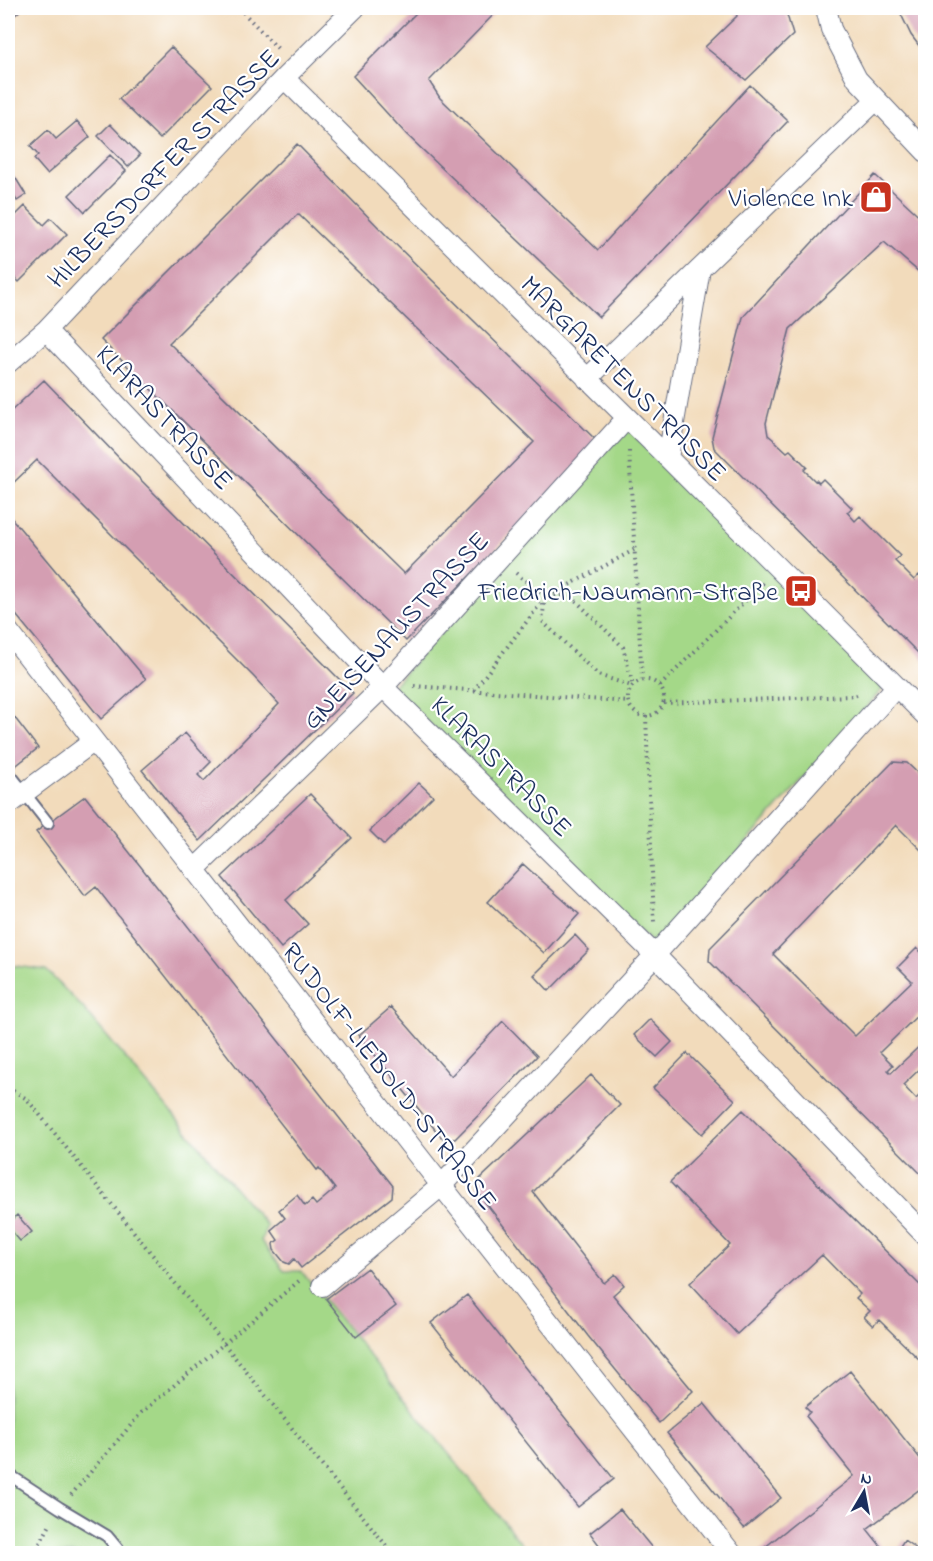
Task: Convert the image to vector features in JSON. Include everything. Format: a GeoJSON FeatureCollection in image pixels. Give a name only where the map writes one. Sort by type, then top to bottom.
{"type":"FeatureCollection","features":[{"type":"Feature","properties":{"kind":"street","name":"HILBERSDORFER STRASSE"},"geometry":{"type":"LineString","coordinates":[[8,363],[46,330],[290,73],[355,8]]}},
{"type":"Feature","properties":{"kind":"street"},"geometry":{"type":"LineString","coordinates":[[826,8],[831,29],[857,79],[926,152]]}},
{"type":"Feature","properties":{"kind":"street","name":"MARGARETENSTRASSE"},"geometry":{"type":"LineString","coordinates":[[290,73],[587,379],[926,716]]}},
{"type":"Feature","properties":{"kind":"street"},"geometry":{"type":"LineString","coordinates":[[587,379],[876,100]]}},
{"type":"Feature","properties":{"kind":"street"},"geometry":{"type":"LineString","coordinates":[[668,458],[700,269]]}},
{"type":"Feature","properties":{"kind":"street","name":"KLARASTRASSE"},"geometry":{"type":"LineString","coordinates":[[46,330],[383,687],[655,955],[926,1236]]}},
{"type":"Feature","properties":{"kind":"street","name":"GNEISENAUSTRASSE"},"geometry":{"type":"LineString","coordinates":[[194,870],[383,687],[627,418]]}},
{"type":"Feature","properties":{"kind":"street","name":"RUDOLF-LIEBOLD-STRASSE"},"geometry":{"type":"LineString","coordinates":[[8,631],[441,1186],[732,1554]]}},
{"type":"Feature","properties":{"kind":"street"},"geometry":{"type":"LineString","coordinates":[[322,1286],[441,1186],[655,955],[896,687]]}},
{"type":"Feature","properties":{"kind":"street"},"geometry":{"type":"LineString","coordinates":[[8,806],[94,741]]}},
{"type":"Feature","properties":{"kind":"lane"},"geometry":{"type":"LineString","coordinates":[[8,772],[48,824]]}},
{"type":"Feature","properties":{"kind":"lane"},"geometry":{"type":"LineString","coordinates":[[8,1474],[107,1536],[122,1554]]}},
{"type":"Feature","properties":{"kind":"path"},"geometry":{"type":"LineString","coordinates":[[239,8],[290,73]]}},
{"type":"Feature","properties":{"kind":"path"},"geometry":{"type":"LineString","coordinates":[[627,418],[642,681]]}},
{"type":"Feature","properties":{"kind":"path"},"geometry":{"type":"LineString","coordinates":[[474,690],[545,598],[634,550]]}},
{"type":"Feature","properties":{"kind":"path"},"geometry":{"type":"LineString","coordinates":[[500,558],[545,598]]}},
{"type":"Feature","properties":{"kind":"path"},"geometry":{"type":"LineString","coordinates":[[660,686],[766,580]]}},
{"type":"Feature","properties":{"kind":"path"},"geometry":{"type":"LineString","coordinates":[[545,598],[569,594],[623,647],[633,686]]}},
{"type":"Feature","properties":{"kind":"path"},"geometry":{"type":"LineString","coordinates":[[545,598],[542,621],[598,675],[633,686]]}},
{"type":"Feature","properties":{"kind":"path"},"geometry":{"type":"LineString","coordinates":[[642,681],[653,681],[664,693],[664,703],[657,712],[646,716],[635,712],[629,702],[633,686],[642,681]]}},
{"type":"Feature","properties":{"kind":"path"},"geometry":{"type":"LineString","coordinates":[[383,687],[421,686],[629,702]]}},
{"type":"Feature","properties":{"kind":"path"},"geometry":{"type":"LineString","coordinates":[[664,703],[853,696],[885,686],[896,687]]}},
{"type":"Feature","properties":{"kind":"path"},"geometry":{"type":"LineString","coordinates":[[646,716],[655,955]]}},
{"type":"Feature","properties":{"kind":"path"},"geometry":{"type":"LineString","coordinates":[[8,1088],[27,1100],[393,1554]]}},
{"type":"Feature","properties":{"kind":"path"},"geometry":{"type":"LineString","coordinates":[[34,1554],[60,1508],[142,1412],[311,1271],[322,1286]]}},
{"type":"Feature","properties":{"kind":"green space"},"geometry":{"type":"Polygon","coordinates":[[[627,428],[885,686],[655,946],[392,687],[627,428]]]}},
{"type":"Feature","properties":{"kind":"green space"},"geometry":{"type":"Polygon","coordinates":[[[8,965],[46,970],[83,1008],[267,1226],[261,1241],[284,1271],[301,1271],[529,1553],[8,1554],[8,965]]]}},
{"type":"Feature","properties":{"kind":"building"},"geometry":{"type":"Polygon","coordinates":[[[8,8],[23,8],[8,21],[8,8]]]}},
{"type":"Feature","properties":{"kind":"building"},"geometry":{"type":"Polygon","coordinates":[[[421,8],[500,8],[429,81],[440,98],[598,250],[750,85],[788,121],[599,317],[406,134],[353,76],[421,8]]]}},
{"type":"Feature","properties":{"kind":"building"},"geometry":{"type":"Polygon","coordinates":[[[735,8],[785,8],[793,35],[746,80],[705,47],[737,16],[735,8]]]}},
{"type":"Feature","properties":{"kind":"building"},"geometry":{"type":"Polygon","coordinates":[[[898,8],[926,8],[926,55],[911,35],[898,8]]]}},
{"type":"Feature","properties":{"kind":"building"},"geometry":{"type":"Polygon","coordinates":[[[171,47],[212,86],[160,139],[119,99],[171,47]]]}},
{"type":"Feature","properties":{"kind":"building"},"geometry":{"type":"Polygon","coordinates":[[[77,121],[90,137],[47,174],[34,159],[38,155],[30,146],[48,130],[56,139],[77,121]]]}},
{"type":"Feature","properties":{"kind":"building"},"geometry":{"type":"Polygon","coordinates":[[[110,124],[140,155],[128,167],[98,136],[110,124]]]}},
{"type":"Feature","properties":{"kind":"building"},"geometry":{"type":"Polygon","coordinates":[[[297,144],[388,237],[599,443],[406,641],[101,340],[297,144]],[[298,214],[169,343],[404,574],[534,442],[298,214]]]}},
{"type":"Feature","properties":{"kind":"building"},"geometry":{"type":"Polygon","coordinates":[[[110,155],[126,171],[85,212],[69,195],[110,155]]]}},
{"type":"Feature","properties":{"kind":"building"},"geometry":{"type":"Polygon","coordinates":[[[875,175],[926,222],[926,278],[884,242],[790,329],[766,423],[768,435],[787,452],[790,450],[807,467],[804,470],[815,481],[819,483],[823,479],[852,508],[847,512],[855,521],[860,516],[900,556],[895,561],[914,580],[919,575],[926,582],[926,661],[714,448],[712,437],[743,317],[875,175]]]}},
{"type":"Feature","properties":{"kind":"building"},"geometry":{"type":"Polygon","coordinates":[[[15,177],[26,195],[17,201],[8,188],[8,181],[15,177]]]}},
{"type":"Feature","properties":{"kind":"building"},"geometry":{"type":"Polygon","coordinates":[[[25,206],[44,225],[51,218],[67,234],[19,282],[8,271],[8,219],[10,221],[25,206]]]}},
{"type":"Feature","properties":{"kind":"building"},"geometry":{"type":"Polygon","coordinates":[[[44,380],[353,693],[200,841],[142,770],[185,733],[211,762],[198,775],[204,781],[279,704],[37,460],[8,488],[8,414],[44,380]]]}},
{"type":"Feature","properties":{"kind":"building"},"geometry":{"type":"Polygon","coordinates":[[[8,514],[146,679],[101,719],[8,605],[8,514]]]}},
{"type":"Feature","properties":{"kind":"building"},"geometry":{"type":"Polygon","coordinates":[[[8,709],[38,748],[8,772],[8,709]]]}},
{"type":"Feature","properties":{"kind":"building"},"geometry":{"type":"Polygon","coordinates":[[[893,762],[907,763],[926,781],[926,855],[896,825],[773,954],[855,1036],[912,981],[898,967],[917,948],[926,957],[926,1012],[923,1010],[880,1052],[893,1065],[888,1070],[891,1073],[926,1040],[926,1063],[903,1085],[916,1099],[921,1094],[926,1098],[926,1179],[709,961],[710,948],[893,762]]]}},
{"type":"Feature","properties":{"kind":"building"},"geometry":{"type":"Polygon","coordinates":[[[419,783],[433,796],[384,845],[370,831],[419,783]]]}},
{"type":"Feature","properties":{"kind":"building"},"geometry":{"type":"Polygon","coordinates":[[[310,794],[352,838],[286,900],[308,924],[281,948],[222,877],[310,794]]]}},
{"type":"Feature","properties":{"kind":"building"},"geometry":{"type":"Polygon","coordinates":[[[85,796],[393,1186],[392,1197],[301,1268],[294,1259],[289,1264],[284,1262],[274,1250],[273,1244],[278,1240],[271,1230],[285,1218],[279,1210],[297,1195],[305,1206],[312,1200],[316,1205],[335,1189],[319,1168],[317,1170],[96,887],[85,896],[36,832],[85,796]]]}},
{"type":"Feature","properties":{"kind":"building"},"geometry":{"type":"Polygon","coordinates":[[[523,864],[579,914],[544,953],[488,902],[523,864]]]}},
{"type":"Feature","properties":{"kind":"building"},"geometry":{"type":"Polygon","coordinates":[[[575,935],[589,950],[549,991],[534,975],[575,935]]]}},
{"type":"Feature","properties":{"kind":"building"},"geometry":{"type":"Polygon","coordinates":[[[391,1007],[451,1076],[503,1021],[537,1056],[455,1139],[442,1138],[359,1035],[391,1007]]]}},
{"type":"Feature","properties":{"kind":"building"},"geometry":{"type":"Polygon","coordinates":[[[650,1019],[672,1042],[657,1057],[634,1035],[650,1019]]]}},
{"type":"Feature","properties":{"kind":"building"},"geometry":{"type":"Polygon","coordinates":[[[687,1053],[735,1100],[702,1134],[653,1088],[687,1053]]]}},
{"type":"Feature","properties":{"kind":"building"},"geometry":{"type":"Polygon","coordinates":[[[591,1075],[620,1105],[533,1192],[604,1283],[615,1274],[624,1285],[613,1295],[693,1391],[659,1423],[588,1336],[476,1190],[480,1179],[591,1075]]]}},
{"type":"Feature","properties":{"kind":"building"},"geometry":{"type":"Polygon","coordinates":[[[743,1110],[926,1291],[926,1366],[879,1320],[873,1326],[864,1317],[870,1311],[856,1298],[860,1294],[822,1255],[737,1334],[690,1283],[730,1245],[670,1182],[743,1110]]]}},
{"type":"Feature","properties":{"kind":"building"},"geometry":{"type":"Polygon","coordinates":[[[17,1215],[32,1232],[20,1241],[8,1227],[8,1223],[17,1215]]]}},
{"type":"Feature","properties":{"kind":"building"},"geometry":{"type":"Polygon","coordinates":[[[367,1268],[396,1306],[356,1337],[326,1299],[367,1268]]]}},
{"type":"Feature","properties":{"kind":"building"},"geometry":{"type":"Polygon","coordinates":[[[467,1295],[614,1479],[578,1507],[431,1323],[467,1295]]]}},
{"type":"Feature","properties":{"kind":"building"},"geometry":{"type":"Polygon","coordinates":[[[850,1371],[922,1461],[926,1457],[926,1488],[924,1486],[867,1529],[887,1554],[760,1554],[759,1552],[854,1476],[806,1416],[810,1412],[805,1407],[850,1371]]]}},
{"type":"Feature","properties":{"kind":"building"},"geometry":{"type":"Polygon","coordinates":[[[704,1403],[781,1498],[744,1528],[667,1433],[704,1403]]]}},
{"type":"Feature","properties":{"kind":"building"},"geometry":{"type":"Polygon","coordinates":[[[620,1509],[657,1554],[606,1554],[590,1533],[620,1509]]]}},
{"type":"Feature","properties":{"kind":"building"},"geometry":{"type":"Polygon","coordinates":[[[904,1540],[924,1554],[895,1554],[904,1540]]]}},
{"type":"Feature","properties":{"kind":"place","name":"Violence Ink"},"geometry":{"type":"Point","coordinates":[876,197]}},
{"type":"Feature","properties":{"kind":"place","name":"Friedrich-Naumann-Straße"},"geometry":{"type":"Point","coordinates":[801,591]}}]}
